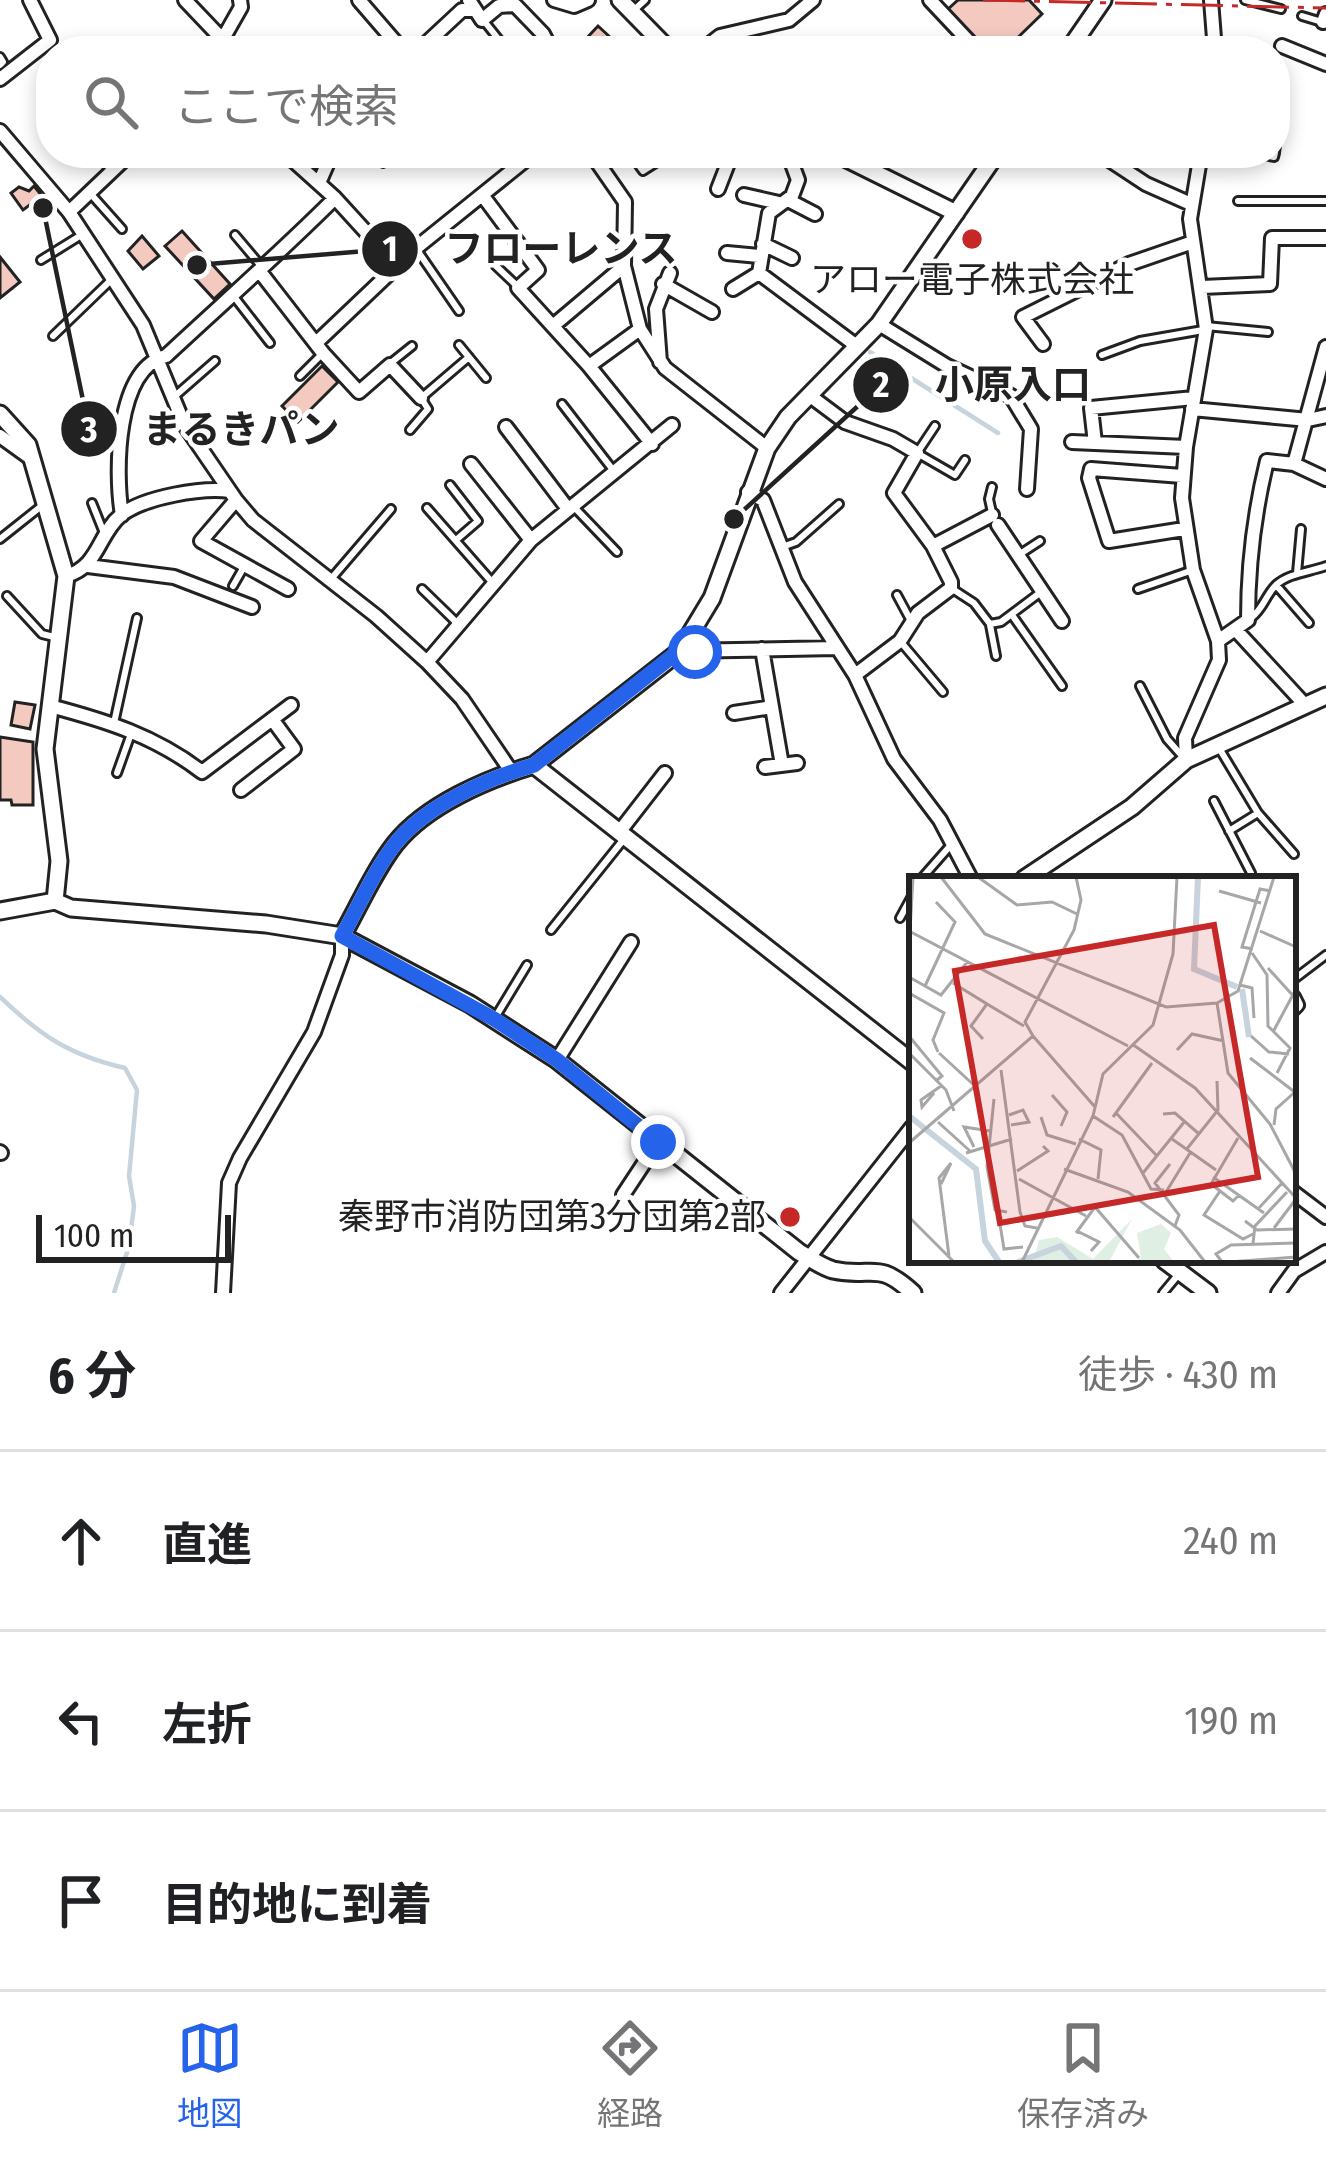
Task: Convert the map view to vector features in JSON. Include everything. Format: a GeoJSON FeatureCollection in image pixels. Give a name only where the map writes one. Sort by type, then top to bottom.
{"type":"FeatureCollection","features":[{"type":"Feature","properties":{"kind":"street"},"geometry":{"type":"LineString","coordinates":[[30,0],[48,36]]}},
{"type":"Feature","properties":{"kind":"street"},"geometry":{"type":"LineString","coordinates":[[185,0],[213,36]]}},
{"type":"Feature","properties":{"kind":"street"},"geometry":{"type":"LineString","coordinates":[[225,36],[241,8],[240,0]]}},
{"type":"Feature","properties":{"kind":"street"},"geometry":{"type":"LineString","coordinates":[[358,0],[390,36]]}},
{"type":"Feature","properties":{"kind":"street"},"geometry":{"type":"LineString","coordinates":[[554,0],[574,6],[588,0]]}},
{"type":"Feature","properties":{"kind":"street"},"geometry":{"type":"LineString","coordinates":[[720,36],[789,20],[813,0]]}},
{"type":"Feature","properties":{"kind":"street"},"geometry":{"type":"LineString","coordinates":[[930,0],[964,36]]}},
{"type":"Feature","properties":{"kind":"street"},"geometry":{"type":"LineString","coordinates":[[1078,36],[1103,0]]}},
{"type":"Feature","properties":{"kind":"street"},"geometry":{"type":"LineString","coordinates":[[1211,0],[1214,36]]}},
{"type":"Feature","properties":{"kind":"street"},"geometry":{"type":"LineString","coordinates":[[436,36],[469,8],[514,5],[544,36]]}},
{"type":"Feature","properties":{"kind":"street"},"geometry":{"type":"LineString","coordinates":[[626,6],[655,36]]}},
{"type":"Feature","properties":{"kind":"street"},"geometry":{"type":"LineString","coordinates":[[1290,49],[1326,64]]}},
{"type":"Feature","properties":{"kind":"street"},"geometry":{"type":"LineString","coordinates":[[0,79],[36,51]]}},
{"type":"Feature","properties":{"kind":"street"},"geometry":{"type":"LineString","coordinates":[[0,131],[69,212],[112,278],[142,325],[184,424],[233,496],[253,520],[427,662],[462,699],[511,772]]}},
{"type":"Feature","properties":{"kind":"street"},"geometry":{"type":"LineString","coordinates":[[302,168],[398,266]]}},
{"type":"Feature","properties":{"kind":"street"},"geometry":{"type":"LineString","coordinates":[[319,183],[326,168]]}},
{"type":"Feature","properties":{"kind":"street"},"geometry":{"type":"LineString","coordinates":[[320,348],[416,248],[516,168]]}},
{"type":"Feature","properties":{"kind":"street"},"geometry":{"type":"LineString","coordinates":[[601,168],[625,202],[624,266],[640,328],[660,362],[695,396],[767,448]]}},
{"type":"Feature","properties":{"kind":"street"},"geometry":{"type":"LineString","coordinates":[[718,189],[726,168]]}},
{"type":"Feature","properties":{"kind":"street"},"geometry":{"type":"LineString","coordinates":[[759,273],[770,214],[798,180],[794,168]]}},
{"type":"Feature","properties":{"kind":"street"},"geometry":{"type":"LineString","coordinates":[[865,168],[956,213]]}},
{"type":"Feature","properties":{"kind":"street"},"geometry":{"type":"LineString","coordinates":[[224,1291],[230,1183],[314,1032],[342,955],[342,936],[392,847],[417,820],[534,765],[680,650],[712,598],[767,448],[809,395],[879,324],[988,168]]}},
{"type":"Feature","properties":{"kind":"street"},"geometry":{"type":"LineString","coordinates":[[1123,168],[1191,204]]}},
{"type":"Feature","properties":{"kind":"street"},"geometry":{"type":"LineString","coordinates":[[1186,760],[1186,738],[1216,673],[1218,641],[1184,529],[1182,476],[1206,328],[1192,242],[1191,204],[1199,168]]}},
{"type":"Feature","properties":{"kind":"street"},"geometry":{"type":"LineString","coordinates":[[69,212],[112,170]]}},
{"type":"Feature","properties":{"kind":"street"},"geometry":{"type":"LineString","coordinates":[[744,195],[815,214]]}},
{"type":"Feature","properties":{"kind":"street"},"geometry":{"type":"LineString","coordinates":[[483,196],[538,270],[518,288],[590,366],[652,444]]}},
{"type":"Feature","properties":{"kind":"street"},"geometry":{"type":"LineString","coordinates":[[122,515],[117,442],[143,372],[263,271],[335,198]]}},
{"type":"Feature","properties":{"kind":"street"},"geometry":{"type":"LineString","coordinates":[[1202,287],[1270,284],[1272,238],[1326,238]]}},
{"type":"Feature","properties":{"kind":"street"},"geometry":{"type":"LineString","coordinates":[[1043,344],[1023,317],[1129,264],[1192,242]]}},
{"type":"Feature","properties":{"kind":"street"},"geometry":{"type":"LineString","coordinates":[[727,253],[761,250],[791,258]]}},
{"type":"Feature","properties":{"kind":"street"},"geometry":{"type":"LineString","coordinates":[[554,325],[624,266]]}},
{"type":"Feature","properties":{"kind":"street"},"geometry":{"type":"LineString","coordinates":[[263,271],[359,392],[389,365],[421,398]]}},
{"type":"Feature","properties":{"kind":"street"},"geometry":{"type":"LineString","coordinates":[[734,290],[759,273]]}},
{"type":"Feature","properties":{"kind":"street"},"geometry":{"type":"LineString","coordinates":[[759,273],[858,347]]}},
{"type":"Feature","properties":{"kind":"street"},"geometry":{"type":"LineString","coordinates":[[660,362],[656,310],[666,279],[702,311]]}},
{"type":"Feature","properties":{"kind":"street"},"geometry":{"type":"LineString","coordinates":[[879,324],[947,366],[1011,396],[1031,429],[1027,489]]}},
{"type":"Feature","properties":{"kind":"street"},"geometry":{"type":"LineString","coordinates":[[590,366],[640,328]]}},
{"type":"Feature","properties":{"kind":"street"},"geometry":{"type":"LineString","coordinates":[[1294,464],[1326,347]]}},
{"type":"Feature","properties":{"kind":"street"},"geometry":{"type":"LineString","coordinates":[[809,395],[845,422],[917,453],[894,494],[932,546],[952,588],[911,621],[900,641],[855,675]]}},
{"type":"Feature","properties":{"kind":"street"},"geometry":{"type":"LineString","coordinates":[[1095,442],[1091,407],[1193,403],[1309,420],[1326,416]]}},
{"type":"Feature","properties":{"kind":"street"},"geometry":{"type":"LineString","coordinates":[[0,414],[20,434],[33,460],[66,576],[45,749],[59,861],[55,902]]}},
{"type":"Feature","properties":{"kind":"street"},"geometry":{"type":"LineString","coordinates":[[427,662],[531,540],[671,425]]}},
{"type":"Feature","properties":{"kind":"street"},"geometry":{"type":"LineString","coordinates":[[506,427],[570,508]]}},
{"type":"Feature","properties":{"kind":"street"},"geometry":{"type":"LineString","coordinates":[[0,436],[33,460]]}},
{"type":"Feature","properties":{"kind":"street"},"geometry":{"type":"LineString","coordinates":[[1072,442],[1186,447]]}},
{"type":"Feature","properties":{"kind":"street"},"geometry":{"type":"LineString","coordinates":[[1218,641],[1248,620],[1255,509],[1268,461],[1294,464],[1326,479]]}},
{"type":"Feature","properties":{"kind":"street"},"geometry":{"type":"LineString","coordinates":[[471,464],[531,540]]}},
{"type":"Feature","properties":{"kind":"street"},"geometry":{"type":"LineString","coordinates":[[1182,476],[1091,469],[1089,478],[1109,541],[1184,529]]}},
{"type":"Feature","properties":{"kind":"street"},"geometry":{"type":"LineString","coordinates":[[88,566],[122,515],[190,490],[233,496]]}},
{"type":"Feature","properties":{"kind":"street"},"geometry":{"type":"LineString","coordinates":[[748,492],[763,500],[795,582],[855,675],[893,759],[969,876]]}},
{"type":"Feature","properties":{"kind":"street"},"geometry":{"type":"LineString","coordinates":[[233,496],[202,541],[288,589]]}},
{"type":"Feature","properties":{"kind":"street"},"geometry":{"type":"LineString","coordinates":[[932,546],[995,520],[1062,621]]}},
{"type":"Feature","properties":{"kind":"street"},"geometry":{"type":"LineString","coordinates":[[66,576],[88,566],[174,577],[252,607]]}},
{"type":"Feature","properties":{"kind":"street"},"geometry":{"type":"LineString","coordinates":[[1235,629],[1306,706]]}},
{"type":"Feature","properties":{"kind":"street"},"geometry":{"type":"LineString","coordinates":[[680,650],[836,648]]}},
{"type":"Feature","properties":{"kind":"street"},"geometry":{"type":"LineString","coordinates":[[762,649],[772,707],[790,764],[765,767]]}},
{"type":"Feature","properties":{"kind":"street"},"geometry":{"type":"LineString","coordinates":[[1028,876],[1132,807],[1186,760],[1326,696]]}},
{"type":"Feature","properties":{"kind":"street"},"geometry":{"type":"LineString","coordinates":[[50,706],[132,730],[172,749],[202,772],[291,705]]}},
{"type":"Feature","properties":{"kind":"street"},"geometry":{"type":"LineString","coordinates":[[734,713],[772,707]]}},
{"type":"Feature","properties":{"kind":"street"},"geometry":{"type":"LineString","coordinates":[[241,790],[294,749],[272,719]]}},
{"type":"Feature","properties":{"kind":"street"},"geometry":{"type":"LineString","coordinates":[[534,765],[909,1060]]}},
{"type":"Feature","properties":{"kind":"street"},"geometry":{"type":"LineString","coordinates":[[623,834],[664,773]]}},
{"type":"Feature","properties":{"kind":"street"},"geometry":{"type":"LineString","coordinates":[[0,910],[55,902],[70,908],[266,924],[342,936],[494,1019],[557,1060],[810,1258],[833,1270],[879,1270],[894,1275],[913,1293]]}},
{"type":"Feature","properties":{"kind":"street"},"geometry":{"type":"LineString","coordinates":[[557,1060],[631,942]]}},
{"type":"Feature","properties":{"kind":"street"},"geometry":{"type":"LineString","coordinates":[[781,1293],[909,1131]]}},
{"type":"Feature","properties":{"kind":"street"},"geometry":{"type":"LineString","coordinates":[[623,1195],[658,1142]]}},
{"type":"Feature","properties":{"kind":"street"},"geometry":{"type":"LineString","coordinates":[[1296,1194],[1326,1217]]}},
{"type":"Feature","properties":{"kind":"street"},"geometry":{"type":"LineString","coordinates":[[1278,1293],[1294,1270],[1326,1252]]}},
{"type":"Feature","properties":{"kind":"street"},"geometry":{"type":"LineString","coordinates":[[1172,1264],[1208,1293]]}},
{"type":"Feature","properties":{"kind":"lane"},"geometry":{"type":"LineString","coordinates":[[626,6],[645,0]]}},
{"type":"Feature","properties":{"kind":"lane"},"geometry":{"type":"LineString","coordinates":[[1251,1],[1281,9]]}},
{"type":"Feature","properties":{"kind":"lane"},"geometry":{"type":"LineString","coordinates":[[469,8],[494,36]]}},
{"type":"Feature","properties":{"kind":"lane"},"geometry":{"type":"LineString","coordinates":[[1303,16],[1325,20]]}},
{"type":"Feature","properties":{"kind":"lane"},"geometry":{"type":"LineString","coordinates":[[89,193],[122,229]]}},
{"type":"Feature","properties":{"kind":"lane"},"geometry":{"type":"LineString","coordinates":[[1238,201],[1326,201]]}},
{"type":"Feature","properties":{"kind":"lane"},"geometry":{"type":"LineString","coordinates":[[41,260],[83,234]]}},
{"type":"Feature","properties":{"kind":"lane"},"geometry":{"type":"LineString","coordinates":[[235,235],[263,271]]}},
{"type":"Feature","properties":{"kind":"lane"},"geometry":{"type":"LineString","coordinates":[[416,248],[459,311]]}},
{"type":"Feature","properties":{"kind":"lane"},"geometry":{"type":"LineString","coordinates":[[496,266],[518,288]]}},
{"type":"Feature","properties":{"kind":"lane"},"geometry":{"type":"LineString","coordinates":[[53,336],[112,278]]}},
{"type":"Feature","properties":{"kind":"lane"},"geometry":{"type":"LineString","coordinates":[[232,294],[270,344]]}},
{"type":"Feature","properties":{"kind":"lane"},"geometry":{"type":"LineString","coordinates":[[1102,355],[1140,340],[1206,328],[1268,332]]}},
{"type":"Feature","properties":{"kind":"lane"},"geometry":{"type":"LineString","coordinates":[[459,345],[486,378]]}},
{"type":"Feature","properties":{"kind":"lane"},"geometry":{"type":"LineString","coordinates":[[389,365],[412,346]]}},
{"type":"Feature","properties":{"kind":"lane"},"geometry":{"type":"LineString","coordinates":[[300,376],[320,348]]}},
{"type":"Feature","properties":{"kind":"lane"},"geometry":{"type":"LineString","coordinates":[[410,430],[428,409],[421,398],[469,357]]}},
{"type":"Feature","properties":{"kind":"lane"},"geometry":{"type":"LineString","coordinates":[[173,399],[215,361]]}},
{"type":"Feature","properties":{"kind":"lane"},"geometry":{"type":"LineString","coordinates":[[562,404],[615,473]]}},
{"type":"Feature","properties":{"kind":"lane"},"geometry":{"type":"LineString","coordinates":[[80,406],[117,442]]}},
{"type":"Feature","properties":{"kind":"lane"},"geometry":{"type":"LineString","coordinates":[[935,426],[917,453],[955,475],[965,460]]}},
{"type":"Feature","properties":{"kind":"lane"},"geometry":{"type":"LineString","coordinates":[[450,485],[478,520],[455,540]]}},
{"type":"Feature","properties":{"kind":"lane"},"geometry":{"type":"LineString","coordinates":[[992,487],[995,520]]}},
{"type":"Feature","properties":{"kind":"lane"},"geometry":{"type":"LineString","coordinates":[[0,539],[46,503]]}},
{"type":"Feature","properties":{"kind":"lane"},"geometry":{"type":"LineString","coordinates":[[92,503],[106,538]]}},
{"type":"Feature","properties":{"kind":"lane"},"geometry":{"type":"LineString","coordinates":[[782,547],[796,542],[839,504]]}},
{"type":"Feature","properties":{"kind":"lane"},"geometry":{"type":"LineString","coordinates":[[427,508],[493,582]]}},
{"type":"Feature","properties":{"kind":"lane"},"geometry":{"type":"LineString","coordinates":[[570,508],[617,552]]}},
{"type":"Feature","properties":{"kind":"lane"},"geometry":{"type":"LineString","coordinates":[[329,581],[391,509]]}},
{"type":"Feature","properties":{"kind":"lane"},"geometry":{"type":"LineString","coordinates":[[1297,574],[1301,529]]}},
{"type":"Feature","properties":{"kind":"lane"},"geometry":{"type":"LineString","coordinates":[[1017,556],[1040,541]]}},
{"type":"Feature","properties":{"kind":"lane"},"geometry":{"type":"LineString","coordinates":[[232,586],[244,565]]}},
{"type":"Feature","properties":{"kind":"lane"},"geometry":{"type":"LineString","coordinates":[[1248,620],[1265,607],[1276,585],[1326,566]]}},
{"type":"Feature","properties":{"kind":"lane"},"geometry":{"type":"LineString","coordinates":[[1138,589],[1193,570]]}},
{"type":"Feature","properties":{"kind":"lane"},"geometry":{"type":"LineString","coordinates":[[1276,585],[1309,623]]}},
{"type":"Feature","properties":{"kind":"lane"},"geometry":{"type":"LineString","coordinates":[[952,588],[974,603],[990,625],[996,656]]}},
{"type":"Feature","properties":{"kind":"lane"},"geometry":{"type":"LineString","coordinates":[[422,589],[460,626]]}},
{"type":"Feature","properties":{"kind":"lane"},"geometry":{"type":"LineString","coordinates":[[990,625],[1041,592]]}},
{"type":"Feature","properties":{"kind":"lane"},"geometry":{"type":"LineString","coordinates":[[897,595],[911,621]]}},
{"type":"Feature","properties":{"kind":"lane"},"geometry":{"type":"LineString","coordinates":[[7,596],[42,634],[59,638]]}},
{"type":"Feature","properties":{"kind":"lane"},"geometry":{"type":"LineString","coordinates":[[1011,614],[1062,686]]}},
{"type":"Feature","properties":{"kind":"lane"},"geometry":{"type":"LineString","coordinates":[[114,723],[137,618]]}},
{"type":"Feature","properties":{"kind":"lane"},"geometry":{"type":"LineString","coordinates":[[900,641],[943,692]]}},
{"type":"Feature","properties":{"kind":"lane"},"geometry":{"type":"LineString","coordinates":[[1140,686],[1167,740],[1186,760]]}},
{"type":"Feature","properties":{"kind":"lane"},"geometry":{"type":"LineString","coordinates":[[117,773],[132,730]]}},
{"type":"Feature","properties":{"kind":"lane"},"geometry":{"type":"LineString","coordinates":[[1217,745],[1258,812],[1294,854]]}},
{"type":"Feature","properties":{"kind":"lane"},"geometry":{"type":"LineString","coordinates":[[1214,801],[1251,873]]}},
{"type":"Feature","properties":{"kind":"lane"},"geometry":{"type":"LineString","coordinates":[[1229,831],[1258,812]]}},
{"type":"Feature","properties":{"kind":"lane"},"geometry":{"type":"LineString","coordinates":[[551,930],[623,834]]}},
{"type":"Feature","properties":{"kind":"lane"},"geometry":{"type":"LineString","coordinates":[[924,876],[952,844]]}},
{"type":"Feature","properties":{"kind":"lane"},"geometry":{"type":"LineString","coordinates":[[900,918],[909,902]]}},
{"type":"Feature","properties":{"kind":"lane"},"geometry":{"type":"LineString","coordinates":[[1296,978],[1326,956]]}},
{"type":"Feature","properties":{"kind":"lane"},"geometry":{"type":"LineString","coordinates":[[494,1019],[527,964]]}},
{"type":"Feature","properties":{"kind":"lane"},"geometry":{"type":"LineString","coordinates":[[1163,1293],[1172,1264]]}},
{"type":"Feature","properties":{"kind":"building"},"geometry":{"type":"Polygon","coordinates":[[[958,0],[1029,0],[1042,14],[1019,36],[972,36],[947,10],[958,0]]]}},
{"type":"Feature","properties":{"kind":"building"},"geometry":{"type":"Polygon","coordinates":[[[598,26],[609,36],[589,36],[598,26]]]}},
{"type":"Feature","properties":{"kind":"building"},"geometry":{"type":"Polygon","coordinates":[[[34,186],[42,196],[23,210],[11,193],[34,186]]]}},
{"type":"Feature","properties":{"kind":"building"},"geometry":{"type":"Polygon","coordinates":[[[182,231],[230,284],[214,299],[165,246],[182,231]]]}},
{"type":"Feature","properties":{"kind":"building"},"geometry":{"type":"Polygon","coordinates":[[[142,236],[159,256],[143,269],[128,251],[142,236]]]}},
{"type":"Feature","properties":{"kind":"building"},"geometry":{"type":"Polygon","coordinates":[[[0,257],[20,282],[0,298],[0,257]]]}},
{"type":"Feature","properties":{"kind":"building"},"geometry":{"type":"Polygon","coordinates":[[[322,366],[338,382],[298,422],[282,406],[322,366]]]}},
{"type":"Feature","properties":{"kind":"building"},"geometry":{"type":"Polygon","coordinates":[[[15,702],[35,705],[30,729],[11,725],[15,702]]]}},
{"type":"Feature","properties":{"kind":"building"},"geometry":{"type":"Polygon","coordinates":[[[0,737],[33,742],[33,805],[0,800],[0,737]]]}},
{"type":"Feature","properties":{"kind":"waterway"},"geometry":{"type":"LineString","coordinates":[[870,352],[998,433]]}},
{"type":"Feature","properties":{"kind":"waterway"},"geometry":{"type":"LineString","coordinates":[[0,997],[57,1042],[125,1068],[137,1090],[129,1176],[134,1206],[129,1246],[114,1293]]}},
{"type":"Feature","properties":{"kind":"power"},"geometry":{"type":"LineString","coordinates":[[983,0],[1326,8]]}},
{"type":"Feature","properties":{"kind":"place","name":"まるきパン"},"geometry":{"type":"Point","coordinates":[43,208]}},
{"type":"Feature","properties":{"kind":"place","name":"アロー電子株式会社"},"geometry":{"type":"Point","coordinates":[972,239]}},
{"type":"Feature","properties":{"kind":"place","name":"フローレンス"},"geometry":{"type":"Point","coordinates":[197,265]}},
{"type":"Feature","properties":{"kind":"place","name":"小原入口"},"geometry":{"type":"Point","coordinates":[734,519]}},
{"type":"Feature","properties":{"kind":"place","name":"秦野市消防団第3分団第2部"},"geometry":{"type":"Point","coordinates":[790,1217]}},
{"type":"Feature","properties":{"kind":"route"},"geometry":{"type":"LineString","coordinates":[[658,1142],[557,1060],[470,1004],[342,936],[392,847],[417,820],[534,765],[680,650],[695,652]]}}]}
